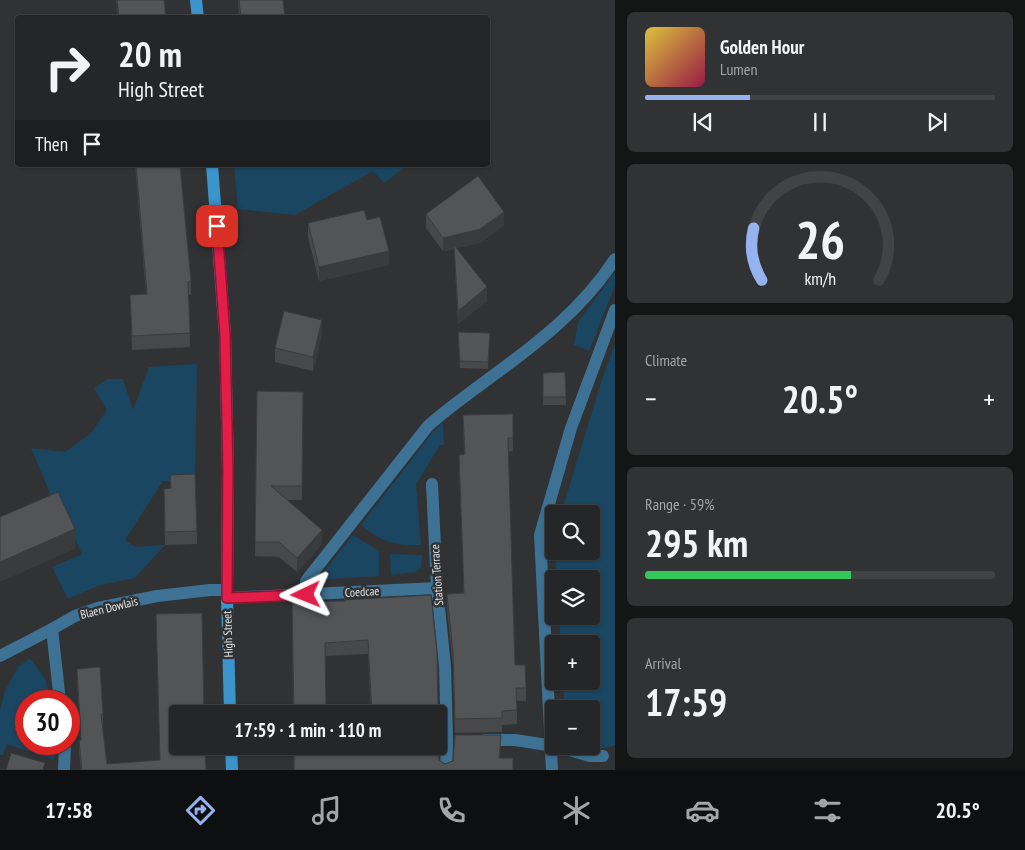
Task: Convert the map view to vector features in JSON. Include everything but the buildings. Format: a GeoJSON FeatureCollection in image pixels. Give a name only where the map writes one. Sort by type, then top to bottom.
{"type":"FeatureCollection","features":[{"type":"Feature","properties":{"kind":"street"},"geometry":{"type":"LineString","coordinates":[[196,0],[198,15]]}},
{"type":"Feature","properties":{"kind":"street","name":"High Street"},"geometry":{"type":"LineString","coordinates":[[212,167],[225,335],[230,705]]}},
{"type":"Feature","properties":{"kind":"street"},"geometry":{"type":"LineString","coordinates":[[306,595],[306,581],[428,426],[445,410],[551,332],[602,280],[615,260]]}},
{"type":"Feature","properties":{"kind":"street"},"geometry":{"type":"LineString","coordinates":[[550,700],[540,535],[571,428],[615,310]]}},
{"type":"Feature","properties":{"kind":"street","name":"Station Terrace"},"geometry":{"type":"LineString","coordinates":[[432,484],[437,588],[452,741],[446,770]]}},
{"type":"Feature","properties":{"kind":"street","name":"Coedcae"},"geometry":{"type":"LineString","coordinates":[[227,594],[306,595],[437,588]]}},
{"type":"Feature","properties":{"kind":"street","name":"Blaen Dowlais"},"geometry":{"type":"LineString","coordinates":[[0,656],[75,616],[98,608],[157,596],[210,590],[227,594]]}},
{"type":"Feature","properties":{"kind":"street"},"geometry":{"type":"LineString","coordinates":[[52,629],[59,690]]}},
{"type":"Feature","properties":{"kind":"street"},"geometry":{"type":"LineString","coordinates":[[476,740],[514,740],[545,745]]}},
{"type":"Feature","properties":{"kind":"street"},"geometry":{"type":"LineString","coordinates":[[64,770],[65,755]]}},
{"type":"Feature","properties":{"kind":"street"},"geometry":{"type":"LineString","coordinates":[[231,755],[232,770]]}},
{"type":"Feature","properties":{"kind":"street"},"geometry":{"type":"LineString","coordinates":[[552,770],[553,755]]}},
{"type":"Feature","properties":{"kind":"street"},"geometry":{"type":"LineString","coordinates":[[586,755],[603,756]]}},
{"type":"Feature","properties":{"kind":"shaded area"},"geometry":{"type":"Polygon","coordinates":[[[234,167],[405,167],[384,183],[373,171],[295,215],[238,209],[234,167]]]}},
{"type":"Feature","properties":{"kind":"shaded area"},"geometry":{"type":"Polygon","coordinates":[[[615,272],[615,286],[589,351],[574,345],[578,322],[615,272]]]}},
{"type":"Feature","properties":{"kind":"shaded area"},"geometry":{"type":"Polygon","coordinates":[[[615,344],[615,745],[600,749],[600,700],[564,700],[564,690],[600,690],[600,635],[560,635],[560,625],[600,625],[600,570],[556,570],[556,560],[600,560],[600,505],[564,505],[602,379],[615,344]]]}},
{"type":"Feature","properties":{"kind":"shaded area"},"geometry":{"type":"Polygon","coordinates":[[[197,364],[195,482],[163,481],[125,540],[135,547],[165,545],[135,578],[100,585],[68,599],[52,567],[82,554],[61,510],[58,512],[31,448],[65,452],[91,433],[107,410],[94,388],[108,379],[123,379],[133,410],[149,367],[197,364]]]}},
{"type":"Feature","properties":{"kind":"shaded area"},"geometry":{"type":"Polygon","coordinates":[[[443,422],[444,445],[440,445],[416,484],[421,545],[389,542],[376,536],[361,525],[433,432],[443,422]]]}},
{"type":"Feature","properties":{"kind":"shaded area"},"geometry":{"type":"Polygon","coordinates":[[[353,535],[379,551],[379,576],[328,579],[325,577],[324,572],[353,535]]]}},
{"type":"Feature","properties":{"kind":"shaded area"},"geometry":{"type":"Polygon","coordinates":[[[390,554],[422,555],[421,568],[415,572],[391,575],[390,554]]]}},
{"type":"Feature","properties":{"kind":"shaded area"},"geometry":{"type":"Polygon","coordinates":[[[30,658],[45,679],[48,690],[15,690],[15,747],[7,744],[3,755],[0,755],[0,711],[5,691],[18,667],[30,658]]]}},
{"type":"Feature","properties":{"kind":"shaded area"},"geometry":{"type":"Polygon","coordinates":[[[39,755],[54,755],[54,760],[39,755]]]}},
{"type":"Feature","properties":{"kind":"route"},"geometry":{"type":"LineString","coordinates":[[217,226],[225,335],[228,470],[227,598],[306,595]]}}]}
